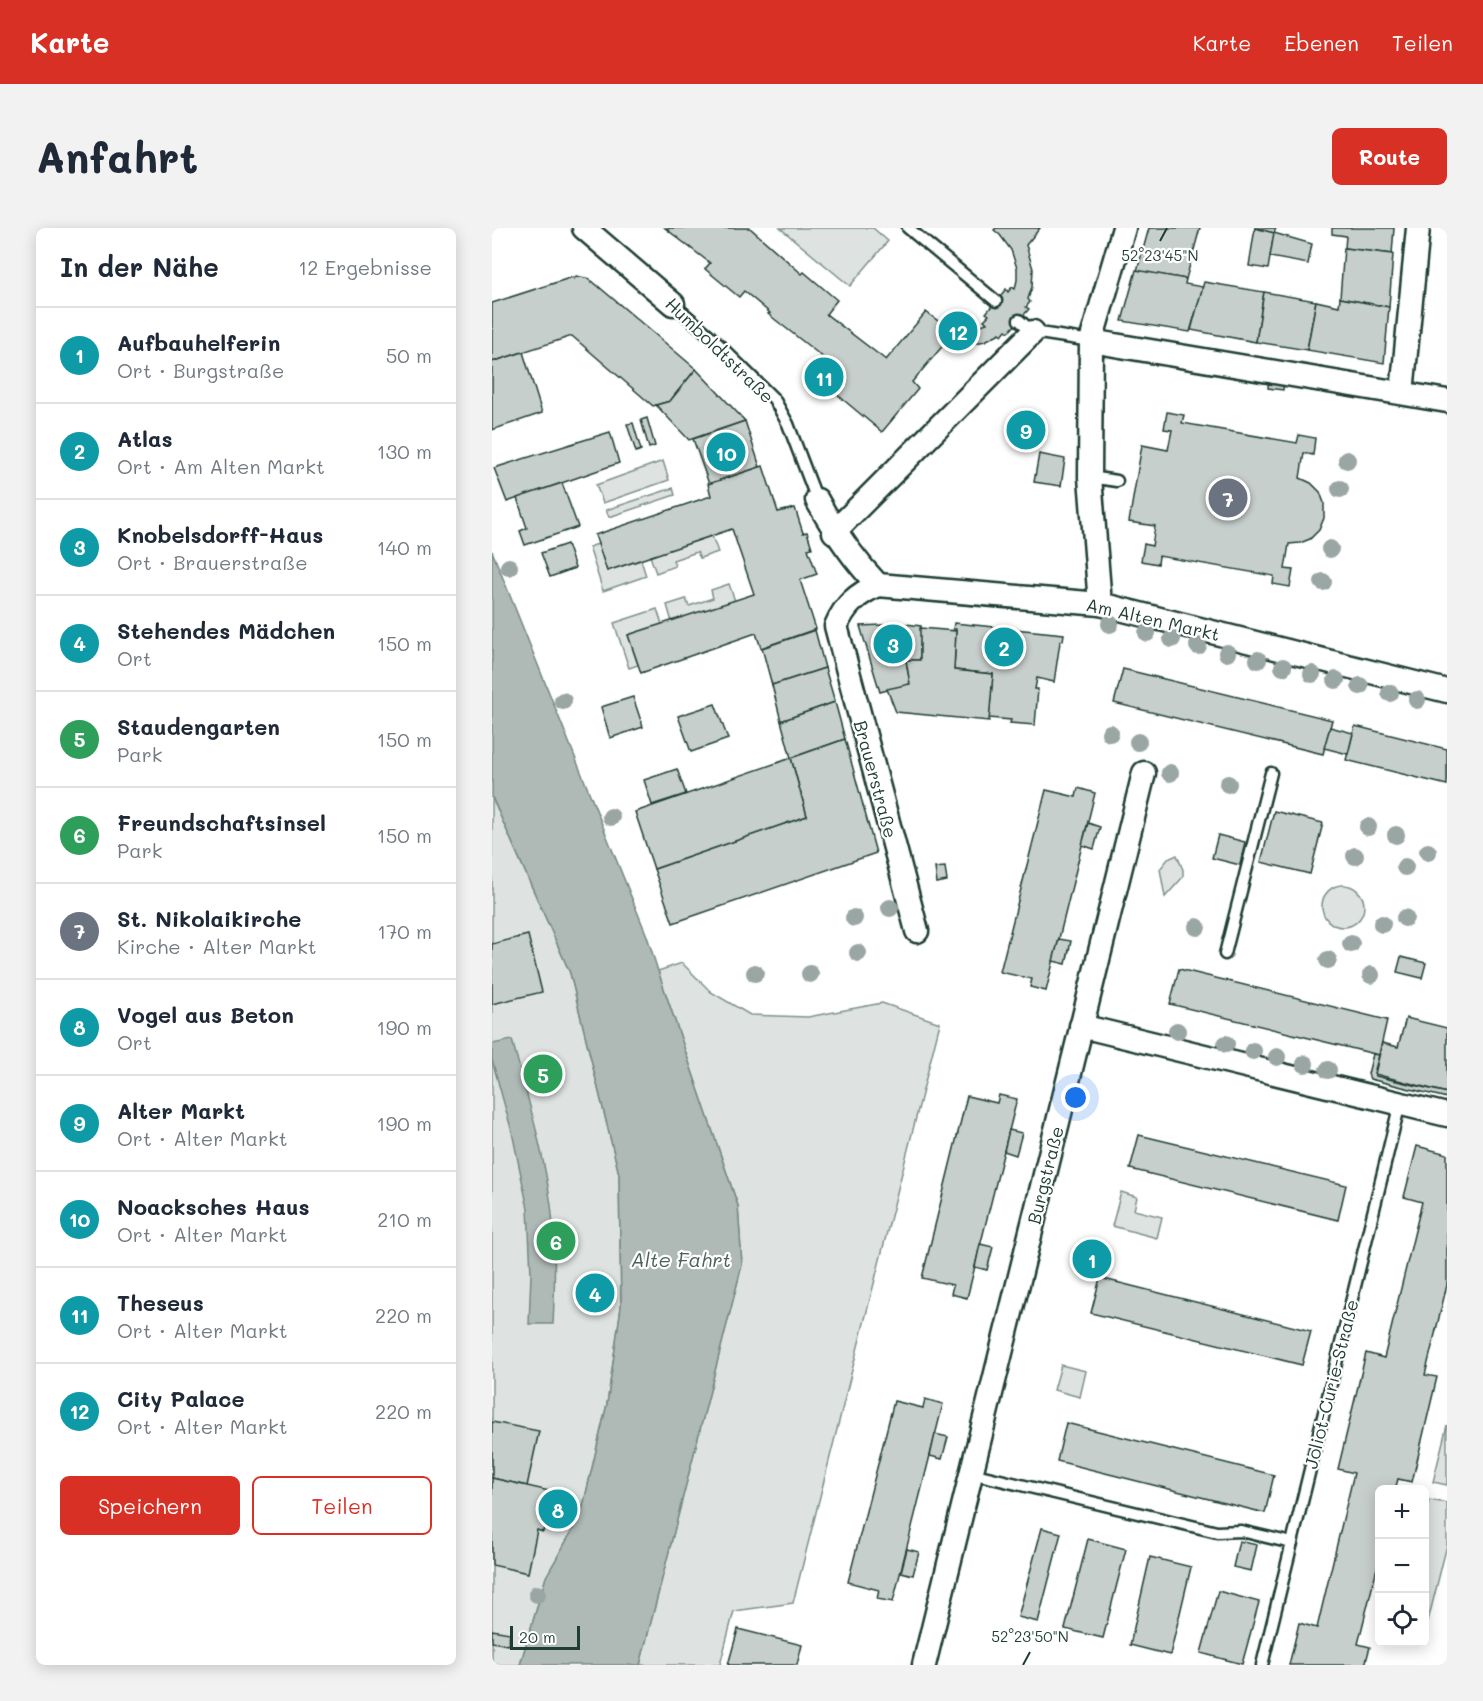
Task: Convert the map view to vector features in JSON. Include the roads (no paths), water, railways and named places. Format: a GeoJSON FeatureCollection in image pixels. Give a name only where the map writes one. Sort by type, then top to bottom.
{"type":"FeatureCollection","features":[{"type":"Feature","properties":{"kind":"street","name":"Humboldtstraße"},"geometry":{"type":"LineString","coordinates":[[584,228],[673,304]]}},
{"type":"Feature","properties":{"kind":"street"},"geometry":{"type":"LineString","coordinates":[[1100,604],[1090,477],[1091,341],[1124,228]]}},
{"type":"Feature","properties":{"kind":"street"},"geometry":{"type":"LineString","coordinates":[[1402,393],[1418,228]]}},
{"type":"Feature","properties":{"kind":"street"},"geometry":{"type":"LineString","coordinates":[[834,532],[1026,326]]}},
{"type":"Feature","properties":{"kind":"street"},"geometry":{"type":"LineString","coordinates":[[1091,341],[1447,401]]}},
{"type":"Feature","properties":{"kind":"street"},"geometry":{"type":"LineString","coordinates":[[817,500],[834,532],[856,562],[878,585]]}},
{"type":"Feature","properties":{"kind":"street","name":"Am Alten Markt"},"geometry":{"type":"LineString","coordinates":[[878,585],[1100,604],[1447,691]]}},
{"type":"Feature","properties":{"kind":"street","name":"Brauerstraße"},"geometry":{"type":"LineString","coordinates":[[878,585],[852,600],[842,612],[836,626],[917,931]]}},
{"type":"Feature","properties":{"kind":"street","name":"Burgstraße"},"geometry":{"type":"LineString","coordinates":[[924,1665],[1144,773]]}},
{"type":"Feature","properties":{"kind":"street"},"geometry":{"type":"LineString","coordinates":[[1081,1026],[1447,1115]]}},
{"type":"Feature","properties":{"kind":"lane"},"geometry":{"type":"LineString","coordinates":[[908,228],[996,301]]}},
{"type":"Feature","properties":{"kind":"lane","name":"Humboldtstraße"},"geometry":{"type":"LineString","coordinates":[[673,304],[709,335],[774,399],[788,424],[817,500]]}},
{"type":"Feature","properties":{"kind":"lane"},"geometry":{"type":"LineString","coordinates":[[1026,326],[1091,341]]}},
{"type":"Feature","properties":{"kind":"lane"},"geometry":{"type":"LineString","coordinates":[[1090,477],[1118,481]]}},
{"type":"Feature","properties":{"kind":"lane"},"geometry":{"type":"LineString","coordinates":[[1225,954],[1271,773]]}},
{"type":"Feature","properties":{"kind":"lane","name":"Joliot-Curie-Straße"},"geometry":{"type":"LineString","coordinates":[[1262,1665],[1400,1103]]}},
{"type":"Feature","properties":{"kind":"lane"},"geometry":{"type":"LineString","coordinates":[[971,1473],[1217,1532],[1241,1531],[1292,1543]]}},
{"type":"Feature","properties":{"kind":"water","name":"Alte Fahrt"},"geometry":{"type":"Polygon","coordinates":[[[492,551],[647,936],[738,1206],[742,1265],[640,1665],[520,1665],[546,1577],[581,1515],[607,1404],[621,1307],[619,1174],[570,973],[492,797],[492,551]]]}},
{"type":"Feature","properties":{"kind":"water"},"geometry":{"type":"Polygon","coordinates":[[[512,1040],[548,1184],[554,1235],[553,1324],[529,1324],[531,1274],[528,1209],[512,1132],[492,1060],[492,1044],[512,1040]]]}},
{"type":"Feature","properties":{"kind":"place","name":"City Palace"},"geometry":{"type":"Point","coordinates":[958,331]}},
{"type":"Feature","properties":{"kind":"place","name":"Theseus"},"geometry":{"type":"Point","coordinates":[824,377]}},
{"type":"Feature","properties":{"kind":"place","name":"Alter Markt"},"geometry":{"type":"Point","coordinates":[1026,430]}},
{"type":"Feature","properties":{"kind":"place","name":"Noacksches Haus"},"geometry":{"type":"Point","coordinates":[726,452]}},
{"type":"Feature","properties":{"kind":"place","name":"St. Nikolaikirche"},"geometry":{"type":"Point","coordinates":[1228,498]}},
{"type":"Feature","properties":{"kind":"place","name":"Knobelsdorff-Haus"},"geometry":{"type":"Point","coordinates":[893,644]}},
{"type":"Feature","properties":{"kind":"place","name":"Atlas"},"geometry":{"type":"Point","coordinates":[1004,647]}},
{"type":"Feature","properties":{"kind":"place","name":"Staudengarten"},"geometry":{"type":"Point","coordinates":[543,1074]}},
{"type":"Feature","properties":{"kind":"place","name":"Freundschaftsinsel"},"geometry":{"type":"Point","coordinates":[556,1241]}},
{"type":"Feature","properties":{"kind":"place","name":"Aufbauhelferin"},"geometry":{"type":"Point","coordinates":[1092,1259]}},
{"type":"Feature","properties":{"kind":"place","name":"Stehendes Mädchen"},"geometry":{"type":"Point","coordinates":[595,1293]}},
{"type":"Feature","properties":{"kind":"place","name":"Vogel aus Beton"},"geometry":{"type":"Point","coordinates":[558,1509]}}]}
